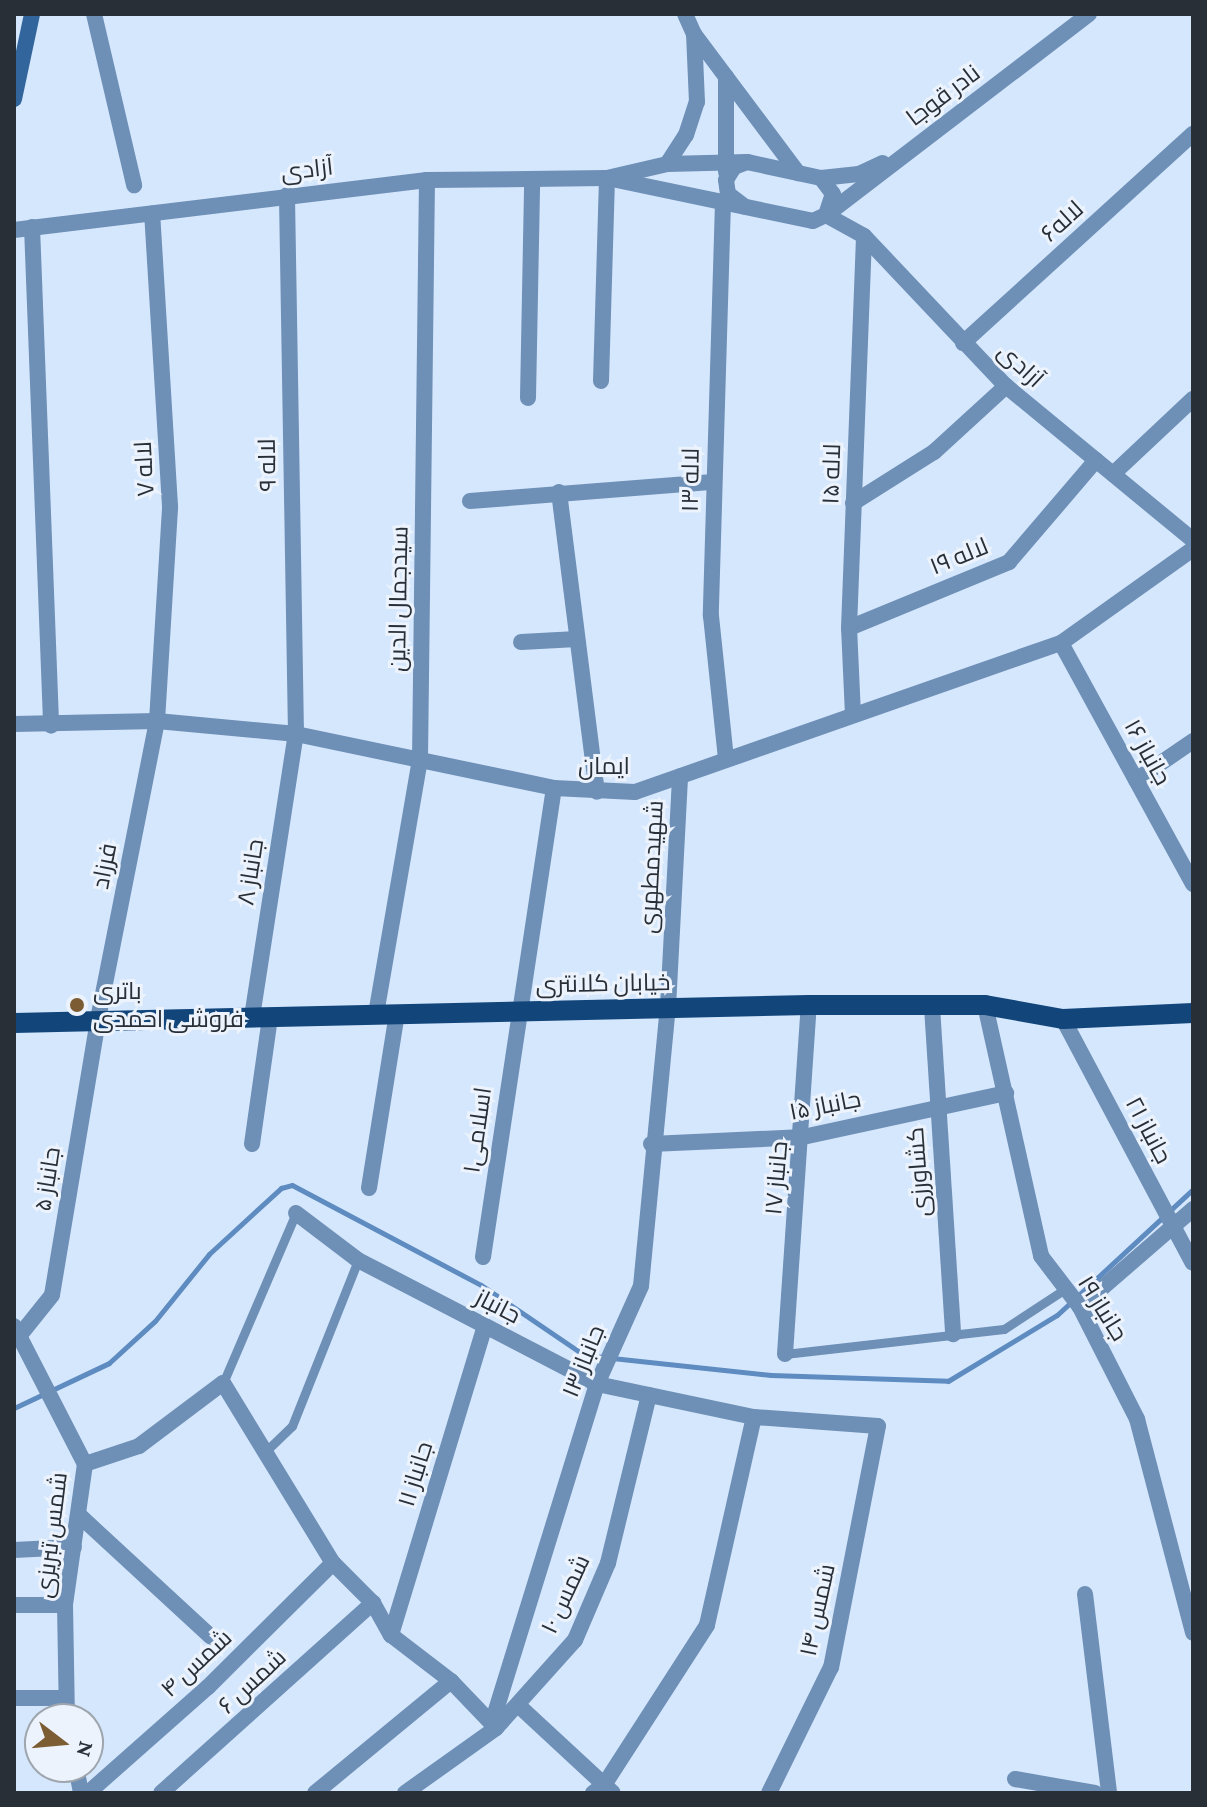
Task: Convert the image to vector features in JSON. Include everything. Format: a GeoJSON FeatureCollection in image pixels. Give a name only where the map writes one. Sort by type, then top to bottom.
{"type":"FeatureCollection","features":[{"type":"Feature","properties":{"kind":"main road"},"geometry":{"type":"LineString","coordinates":[[14,99],[32,14]]}},
{"type":"Feature","properties":{"kind":"main road","name":"خیابان کلانتری"},"geometry":{"type":"LineString","coordinates":[[14,1023],[809,1005],[985,1005],[1063,1019],[1193,1013]]}},
{"type":"Feature","properties":{"kind":"street"},"geometry":{"type":"LineString","coordinates":[[94,14],[134,185]]}},
{"type":"Feature","properties":{"kind":"street"},"geometry":{"type":"LineString","coordinates":[[685,14],[694,34],[798,173]]}},
{"type":"Feature","properties":{"kind":"street","name":"نادر قوجا"},"geometry":{"type":"LineString","coordinates":[[826,215],[1089,14]]}},
{"type":"Feature","properties":{"kind":"street"},"geometry":{"type":"LineString","coordinates":[[667,164],[686,135],[697,102],[694,34]]}},
{"type":"Feature","properties":{"kind":"street"},"geometry":{"type":"LineString","coordinates":[[726,77],[728,194],[745,207]]}},
{"type":"Feature","properties":{"kind":"street","name":"لاله۶"},"geometry":{"type":"LineString","coordinates":[[963,343],[1193,134]]}},
{"type":"Feature","properties":{"kind":"street","name":"آزادی"},"geometry":{"type":"LineString","coordinates":[[14,230],[427,180],[607,178],[667,164],[747,162],[821,178],[859,174],[910,151]]}},
{"type":"Feature","properties":{"kind":"street"},"geometry":{"type":"LineString","coordinates":[[726,180],[734,167],[747,162]]}},
{"type":"Feature","properties":{"kind":"street"},"geometry":{"type":"LineString","coordinates":[[601,381],[607,178]]}},
{"type":"Feature","properties":{"kind":"street","name":"آزادی"},"geometry":{"type":"LineString","coordinates":[[607,178],[813,221],[826,215],[864,236],[1006,386],[1193,540]]}},
{"type":"Feature","properties":{"kind":"street"},"geometry":{"type":"LineString","coordinates":[[821,178],[833,194],[826,215]]}},
{"type":"Feature","properties":{"kind":"street","name":"سیدجمال الدین"},"geometry":{"type":"LineString","coordinates":[[369,1188],[386,1014],[420,760],[427,180]]}},
{"type":"Feature","properties":{"kind":"street"},"geometry":{"type":"LineString","coordinates":[[528,398],[532,180]]}},
{"type":"Feature","properties":{"kind":"street","name":"لاله ۹"},"geometry":{"type":"LineString","coordinates":[[287,195],[296,734]]}},
{"type":"Feature","properties":{"kind":"street","name":"لاله ۱۳"},"geometry":{"type":"LineString","coordinates":[[723,202],[711,616],[726,758]]}},
{"type":"Feature","properties":{"kind":"street","name":"لاله ۷"},"geometry":{"type":"LineString","coordinates":[[152,214],[170,506],[157,721]]}},
{"type":"Feature","properties":{"kind":"street"},"geometry":{"type":"LineString","coordinates":[[32,227],[51,726]]}},
{"type":"Feature","properties":{"kind":"street","name":"لاله ۱۵"},"geometry":{"type":"LineString","coordinates":[[853,715],[849,628],[864,236]]}},
{"type":"Feature","properties":{"kind":"street"},"geometry":{"type":"LineString","coordinates":[[853,503],[934,452],[1006,386]]}},
{"type":"Feature","properties":{"kind":"street"},"geometry":{"type":"LineString","coordinates":[[1113,474],[1193,399]]}},
{"type":"Feature","properties":{"kind":"street","name":"لاله ۱۹"},"geometry":{"type":"LineString","coordinates":[[849,628],[1009,562],[1096,460]]}},
{"type":"Feature","properties":{"kind":"street"},"geometry":{"type":"LineString","coordinates":[[470,501],[713,482]]}},
{"type":"Feature","properties":{"kind":"street"},"geometry":{"type":"LineString","coordinates":[[559,492],[597,792]]}},
{"type":"Feature","properties":{"kind":"street","name":"ایمان"},"geometry":{"type":"LineString","coordinates":[[14,724],[51,726],[157,721],[296,734],[554,788],[635,792],[1061,643],[1193,549]]}},
{"type":"Feature","properties":{"kind":"street"},"geometry":{"type":"LineString","coordinates":[[521,642],[577,639]]}},
{"type":"Feature","properties":{"kind":"street","name":"جانباز ۱۶"},"geometry":{"type":"LineString","coordinates":[[1061,643],[1193,884]]}},
{"type":"Feature","properties":{"kind":"street","name":"فرزاد"},"geometry":{"type":"LineString","coordinates":[[98,1019],[157,721]]}},
{"type":"Feature","properties":{"kind":"street","name":"جانباز ۸"},"geometry":{"type":"LineString","coordinates":[[252,1144],[261,1017],[296,734]]}},
{"type":"Feature","properties":{"kind":"street"},"geometry":{"type":"LineString","coordinates":[[1136,780],[1193,741]]}},
{"type":"Feature","properties":{"kind":"street","name":"شهیدمطهری"},"geometry":{"type":"LineString","coordinates":[[668,1007],[680,776]]}},
{"type":"Feature","properties":{"kind":"street","name":"اسلامی۱"},"geometry":{"type":"LineString","coordinates":[[483,1257],[554,788]]}},
{"type":"Feature","properties":{"kind":"street","name":"جانباز ۱۷"},"geometry":{"type":"LineString","coordinates":[[785,1354],[803,1137],[809,1005]]}},
{"type":"Feature","properties":{"kind":"street","name":"جانباز ۱۹"},"geometry":{"type":"LineString","coordinates":[[985,1005],[1041,1256],[1080,1307],[1137,1419],[1193,1633]]}},
{"type":"Feature","properties":{"kind":"street","name":"جانباز ۱۳"},"geometry":{"type":"LineString","coordinates":[[494,1726],[597,1384],[641,1286],[651,1144],[668,1007]]}},
{"type":"Feature","properties":{"kind":"street","name":"کشاورزی"},"geometry":{"type":"LineString","coordinates":[[932,1007],[953,1334]]}},
{"type":"Feature","properties":{"kind":"street","name":"جانباز ۵"},"geometry":{"type":"LineString","coordinates":[[17,1330],[52,1295],[98,1019]]}},
{"type":"Feature","properties":{"kind":"street","name":"جانباز ۲۱"},"geometry":{"type":"LineString","coordinates":[[1063,1019],[1193,1263]]}},
{"type":"Feature","properties":{"kind":"street","name":"جانباز ۱۵"},"geometry":{"type":"LineString","coordinates":[[651,1144],[803,1137],[1006,1093]]}},
{"type":"Feature","properties":{"kind":"street"},"geometry":{"type":"LineString","coordinates":[[1080,1307],[1171,1223],[1193,1209]]}},
{"type":"Feature","properties":{"kind":"street","name":"جانباز"},"geometry":{"type":"LineString","coordinates":[[296,1213],[358,1260],[597,1384],[754,1417],[878,1426]]}},
{"type":"Feature","properties":{"kind":"street","name":"جانباز ۱۱"},"geometry":{"type":"LineString","coordinates":[[391,1635],[485,1326]]}},
{"type":"Feature","properties":{"kind":"street","name":"شمس تبریزی"},"geometry":{"type":"LineString","coordinates":[[17,1330],[85,1464],[65,1605],[64,1703]]}},
{"type":"Feature","properties":{"kind":"street"},"geometry":{"type":"LineString","coordinates":[[85,1464],[139,1446],[223,1383],[333,1563],[373,1603],[391,1635],[451,1681],[494,1726]]}},
{"type":"Feature","properties":{"kind":"street","name":"شمس ۱۰"},"geometry":{"type":"LineString","coordinates":[[405,1793],[518,1705],[575,1640],[608,1563],[649,1395]]}},
{"type":"Feature","properties":{"kind":"street"},"geometry":{"type":"LineString","coordinates":[[518,1705],[603,1790],[707,1625],[754,1417]]}},
{"type":"Feature","properties":{"kind":"street","name":"شمس ۱۴"},"geometry":{"type":"LineString","coordinates":[[769,1793],[831,1667],[878,1426]]}},
{"type":"Feature","properties":{"kind":"street"},"geometry":{"type":"LineString","coordinates":[[80,1516],[211,1637]]}},
{"type":"Feature","properties":{"kind":"street"},"geometry":{"type":"LineString","coordinates":[[14,1550],[74,1547]]}},
{"type":"Feature","properties":{"kind":"street","name":"شمس ۴"},"geometry":{"type":"LineString","coordinates":[[88,1793],[208,1687],[333,1563]]}},
{"type":"Feature","properties":{"kind":"street"},"geometry":{"type":"LineString","coordinates":[[1085,1594],[1109,1793]]}},
{"type":"Feature","properties":{"kind":"street","name":"شمس ۶"},"geometry":{"type":"LineString","coordinates":[[161,1793],[373,1603]]}},
{"type":"Feature","properties":{"kind":"street"},"geometry":{"type":"LineString","coordinates":[[14,1605],[65,1605]]}},
{"type":"Feature","properties":{"kind":"street"},"geometry":{"type":"LineString","coordinates":[[315,1793],[451,1681]]}},
{"type":"Feature","properties":{"kind":"street"},"geometry":{"type":"LineString","coordinates":[[14,1698],[63,1698]]}},
{"type":"Feature","properties":{"kind":"street"},"geometry":{"type":"LineString","coordinates":[[1015,1779],[1095,1793]]}},
{"type":"Feature","properties":{"kind":"lane","name":"جانباز"},"geometry":{"type":"LineString","coordinates":[[223,1383],[296,1213]]}},
{"type":"Feature","properties":{"kind":"lane"},"geometry":{"type":"LineString","coordinates":[[266,1451],[292,1426],[358,1260]]}},
{"type":"Feature","properties":{"kind":"lane"},"geometry":{"type":"LineString","coordinates":[[785,1354],[1004,1329],[1065,1289]]}},
{"type":"Feature","properties":{"kind":"waterway"},"geometry":{"type":"LineString","coordinates":[[14,1408],[109,1363],[155,1321],[209,1254],[281,1188],[292,1185],[481,1285],[584,1355],[771,1375],[948,1381],[1057,1315],[1193,1189]]}},
{"type":"Feature","properties":{"kind":"place","name":"باتری فروشی احمدی"},"geometry":{"type":"Point","coordinates":[77,1005]}}]}
